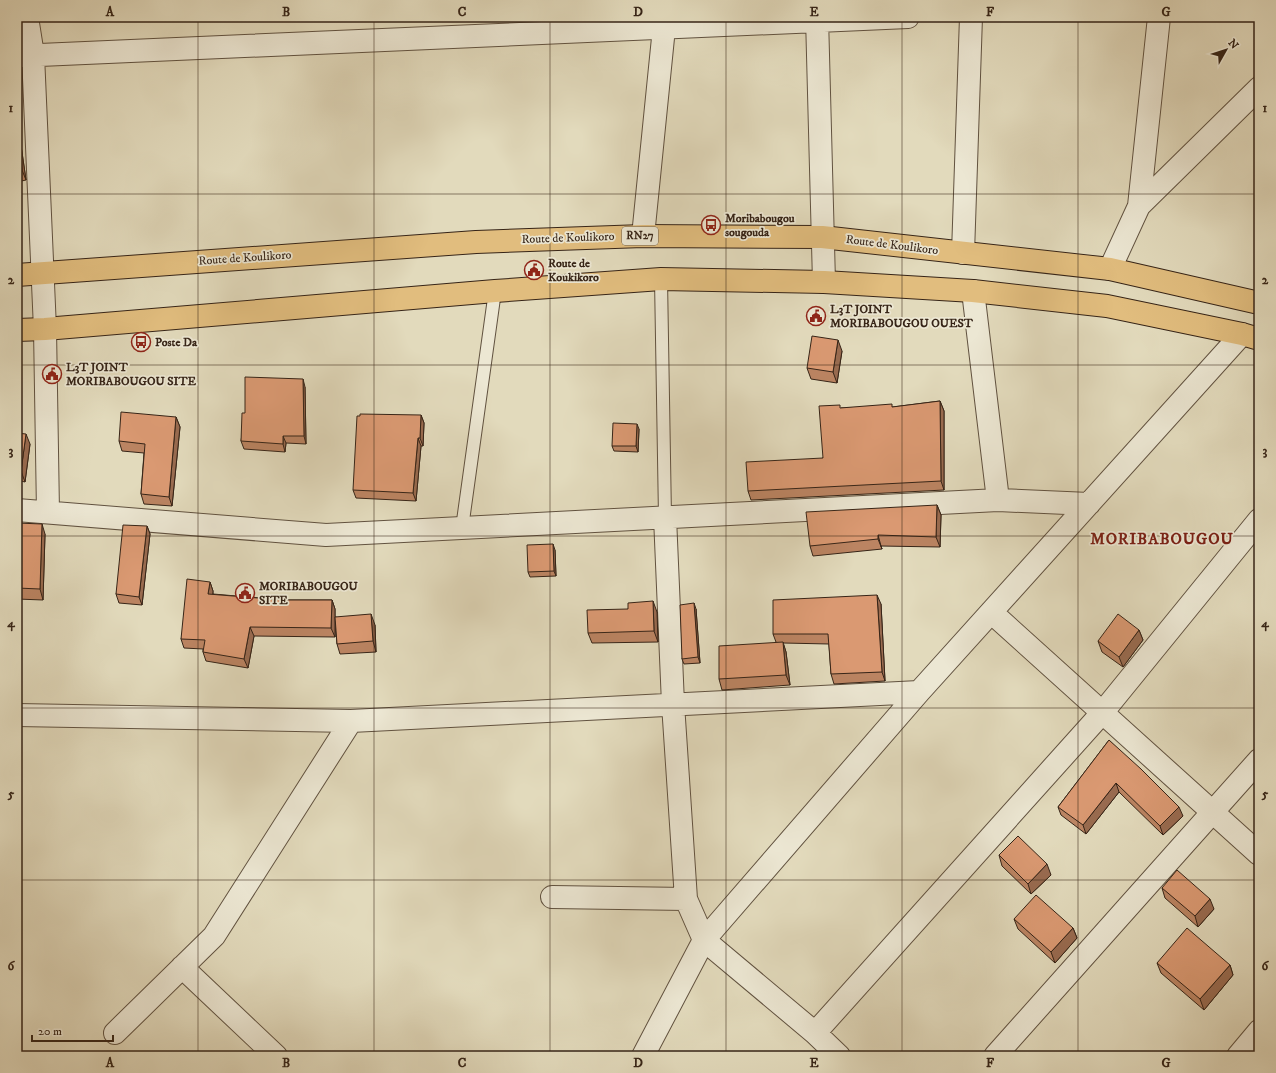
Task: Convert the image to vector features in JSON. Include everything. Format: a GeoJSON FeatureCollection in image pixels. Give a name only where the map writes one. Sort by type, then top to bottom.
{"type":"FeatureCollection","features":[{"type":"Feature","properties":{"kind":"main road","name":"Route de Koulikoro"},"geometry":{"type":"LineString","coordinates":[[17,275],[476,242],[643,236],[822,237],[1110,269],[1259,303]]}},
{"type":"Feature","properties":{"kind":"main road"},"geometry":{"type":"LineString","coordinates":[[17,330],[45,329],[661,279],[824,282],[973,291],[1107,306],[1250,337]]}},
{"type":"Feature","properties":{"kind":"street"},"geometry":{"type":"LineString","coordinates":[[27,17],[25,56],[45,329],[48,512]]}},
{"type":"Feature","properties":{"kind":"street"},"geometry":{"type":"LineString","coordinates":[[25,56],[664,22],[908,17]]}},
{"type":"Feature","properties":{"kind":"street"},"geometry":{"type":"LineString","coordinates":[[964,253],[971,17]]}},
{"type":"Feature","properties":{"kind":"street"},"geometry":{"type":"LineString","coordinates":[[1110,269],[1139,206],[1158,17]]}},
{"type":"Feature","properties":{"kind":"street"},"geometry":{"type":"LineString","coordinates":[[817,19],[824,282]]}},
{"type":"Feature","properties":{"kind":"street"},"geometry":{"type":"LineString","coordinates":[[643,236],[664,22]]}},
{"type":"Feature","properties":{"kind":"street"},"geometry":{"type":"LineString","coordinates":[[1139,206],[1259,88]]}},
{"type":"Feature","properties":{"kind":"street"},"geometry":{"type":"LineString","coordinates":[[973,291],[998,500]]}},
{"type":"Feature","properties":{"kind":"street"},"geometry":{"type":"LineString","coordinates":[[643,1056],[704,940],[919,692],[991,612],[1089,504],[1250,337]]}},
{"type":"Feature","properties":{"kind":"street"},"geometry":{"type":"LineString","coordinates":[[17,510],[326,535],[998,500],[1089,504]]}},
{"type":"Feature","properties":{"kind":"street"},"geometry":{"type":"LineString","coordinates":[[665,517],[673,704],[686,899],[704,940],[815,1033],[840,1056]]}},
{"type":"Feature","properties":{"kind":"street"},"geometry":{"type":"LineString","coordinates":[[815,1033],[1102,713],[1259,520]]}},
{"type":"Feature","properties":{"kind":"street"},"geometry":{"type":"LineString","coordinates":[[991,612],[1259,854]]}},
{"type":"Feature","properties":{"kind":"street"},"geometry":{"type":"LineString","coordinates":[[17,715],[351,721],[919,692]]}},
{"type":"Feature","properties":{"kind":"street"},"geometry":{"type":"LineString","coordinates":[[115,1033],[214,936],[351,721]]}},
{"type":"Feature","properties":{"kind":"street"},"geometry":{"type":"LineString","coordinates":[[995,1056],[1259,760]]}},
{"type":"Feature","properties":{"kind":"street"},"geometry":{"type":"LineString","coordinates":[[552,897],[686,899]]}},
{"type":"Feature","properties":{"kind":"street"},"geometry":{"type":"LineString","coordinates":[[182,967],[276,1056]]}},
{"type":"Feature","properties":{"kind":"street"},"geometry":{"type":"LineString","coordinates":[[1238,1056],[1259,1033]]}},
{"type":"Feature","properties":{"kind":"lane"},"geometry":{"type":"LineString","coordinates":[[661,279],[665,517]]}},
{"type":"Feature","properties":{"kind":"lane"},"geometry":{"type":"LineString","coordinates":[[462,528],[495,292]]}},
{"type":"Feature","properties":{"kind":"building"},"geometry":{"type":"Polygon","coordinates":[[[17,134],[22,170],[17,171],[17,134]]]}},
{"type":"Feature","properties":{"kind":"building"},"geometry":{"type":"Polygon","coordinates":[[[812,336],[838,340],[833,372],[807,368],[812,336]]]}},
{"type":"Feature","properties":{"kind":"building"},"geometry":{"type":"Polygon","coordinates":[[[245,377],[303,379],[304,436],[283,436],[283,444],[241,441],[242,413],[245,413],[245,377]]]}},
{"type":"Feature","properties":{"kind":"building"},"geometry":{"type":"Polygon","coordinates":[[[940,401],[941,481],[748,491],[746,462],[823,458],[819,406],[840,405],[840,408],[892,404],[892,407],[940,401]]]}},
{"type":"Feature","properties":{"kind":"building"},"geometry":{"type":"Polygon","coordinates":[[[121,412],[176,417],[169,497],[141,494],[145,444],[119,441],[121,412]]]}},
{"type":"Feature","properties":{"kind":"building"},"geometry":{"type":"Polygon","coordinates":[[[360,414],[421,415],[420,438],[418,438],[413,493],[353,490],[357,416],[360,416],[360,414]]]}},
{"type":"Feature","properties":{"kind":"building"},"geometry":{"type":"Polygon","coordinates":[[[613,423],[637,424],[636,446],[612,446],[613,423]]]}},
{"type":"Feature","properties":{"kind":"building"},"geometry":{"type":"Polygon","coordinates":[[[17,433],[26,434],[21,471],[17,471],[17,433]]]}},
{"type":"Feature","properties":{"kind":"building"},"geometry":{"type":"Polygon","coordinates":[[[937,505],[936,537],[878,535],[878,539],[810,546],[806,512],[937,505]]]}},
{"type":"Feature","properties":{"kind":"building"},"geometry":{"type":"Polygon","coordinates":[[[17,523],[42,524],[40,589],[17,588],[17,523]]]}},
{"type":"Feature","properties":{"kind":"building"},"geometry":{"type":"Polygon","coordinates":[[[123,525],[147,526],[139,597],[116,594],[123,525]]]}},
{"type":"Feature","properties":{"kind":"building"},"geometry":{"type":"Polygon","coordinates":[[[553,544],[554,571],[528,572],[527,545],[553,544]]]}},
{"type":"Feature","properties":{"kind":"building"},"geometry":{"type":"Polygon","coordinates":[[[187,579],[210,582],[208,594],[283,600],[332,600],[331,628],[250,627],[244,659],[203,652],[205,640],[181,639],[187,579]]]}},
{"type":"Feature","properties":{"kind":"building"},"geometry":{"type":"Polygon","coordinates":[[[877,595],[882,672],[831,674],[828,634],[773,634],[773,600],[877,595]]]}},
{"type":"Feature","properties":{"kind":"building"},"geometry":{"type":"Polygon","coordinates":[[[653,601],[654,631],[588,633],[587,610],[628,609],[628,603],[653,601]]]}},
{"type":"Feature","properties":{"kind":"building"},"geometry":{"type":"Polygon","coordinates":[[[694,603],[698,657],[682,659],[680,605],[694,603]]]}},
{"type":"Feature","properties":{"kind":"building"},"geometry":{"type":"Polygon","coordinates":[[[371,614],[373,641],[337,644],[335,617],[371,614]]]}},
{"type":"Feature","properties":{"kind":"building"},"geometry":{"type":"Polygon","coordinates":[[[1118,614],[1139,630],[1119,657],[1098,641],[1118,614]]]}},
{"type":"Feature","properties":{"kind":"building"},"geometry":{"type":"Polygon","coordinates":[[[783,642],[786,675],[719,679],[719,646],[783,642]]]}},
{"type":"Feature","properties":{"kind":"building"},"geometry":{"type":"Polygon","coordinates":[[[1109,740],[1179,807],[1160,826],[1116,783],[1083,825],[1058,807],[1109,740]]]}},
{"type":"Feature","properties":{"kind":"building"},"geometry":{"type":"Polygon","coordinates":[[[1018,836],[1047,864],[1028,884],[999,855],[1018,836]]]}},
{"type":"Feature","properties":{"kind":"building"},"geometry":{"type":"Polygon","coordinates":[[[1177,870],[1210,899],[1195,916],[1162,888],[1177,870]]]}},
{"type":"Feature","properties":{"kind":"building"},"geometry":{"type":"Polygon","coordinates":[[[1036,895],[1073,928],[1051,952],[1014,919],[1036,895]]]}},
{"type":"Feature","properties":{"kind":"building"},"geometry":{"type":"Polygon","coordinates":[[[1187,928],[1230,965],[1200,999],[1157,963],[1187,928]]]}},
{"type":"Feature","properties":{"kind":"place","name":"Moribabougou sougouda"},"geometry":{"type":"Point","coordinates":[711,225]}},
{"type":"Feature","properties":{"kind":"place","name":"Route de Koukikoro"},"geometry":{"type":"Point","coordinates":[534,270]}},
{"type":"Feature","properties":{"kind":"place","name":"L3T JOINT MORIBABOUGOU OUEST"},"geometry":{"type":"Point","coordinates":[816,316]}},
{"type":"Feature","properties":{"kind":"place","name":"Poste Da"},"geometry":{"type":"Point","coordinates":[141,342]}},
{"type":"Feature","properties":{"kind":"place","name":"L3T JOINT MORIBABOUGOU SITE"},"geometry":{"type":"Point","coordinates":[52,374]}},
{"type":"Feature","properties":{"kind":"place","name":"MORIBABOUGOU SITE"},"geometry":{"type":"Point","coordinates":[245,593]}},
{"type":"Feature","properties":{"kind":"district","name":"MORIBABOUGOU"},"geometry":{"type":"Point","coordinates":[1162,539]}}]}
